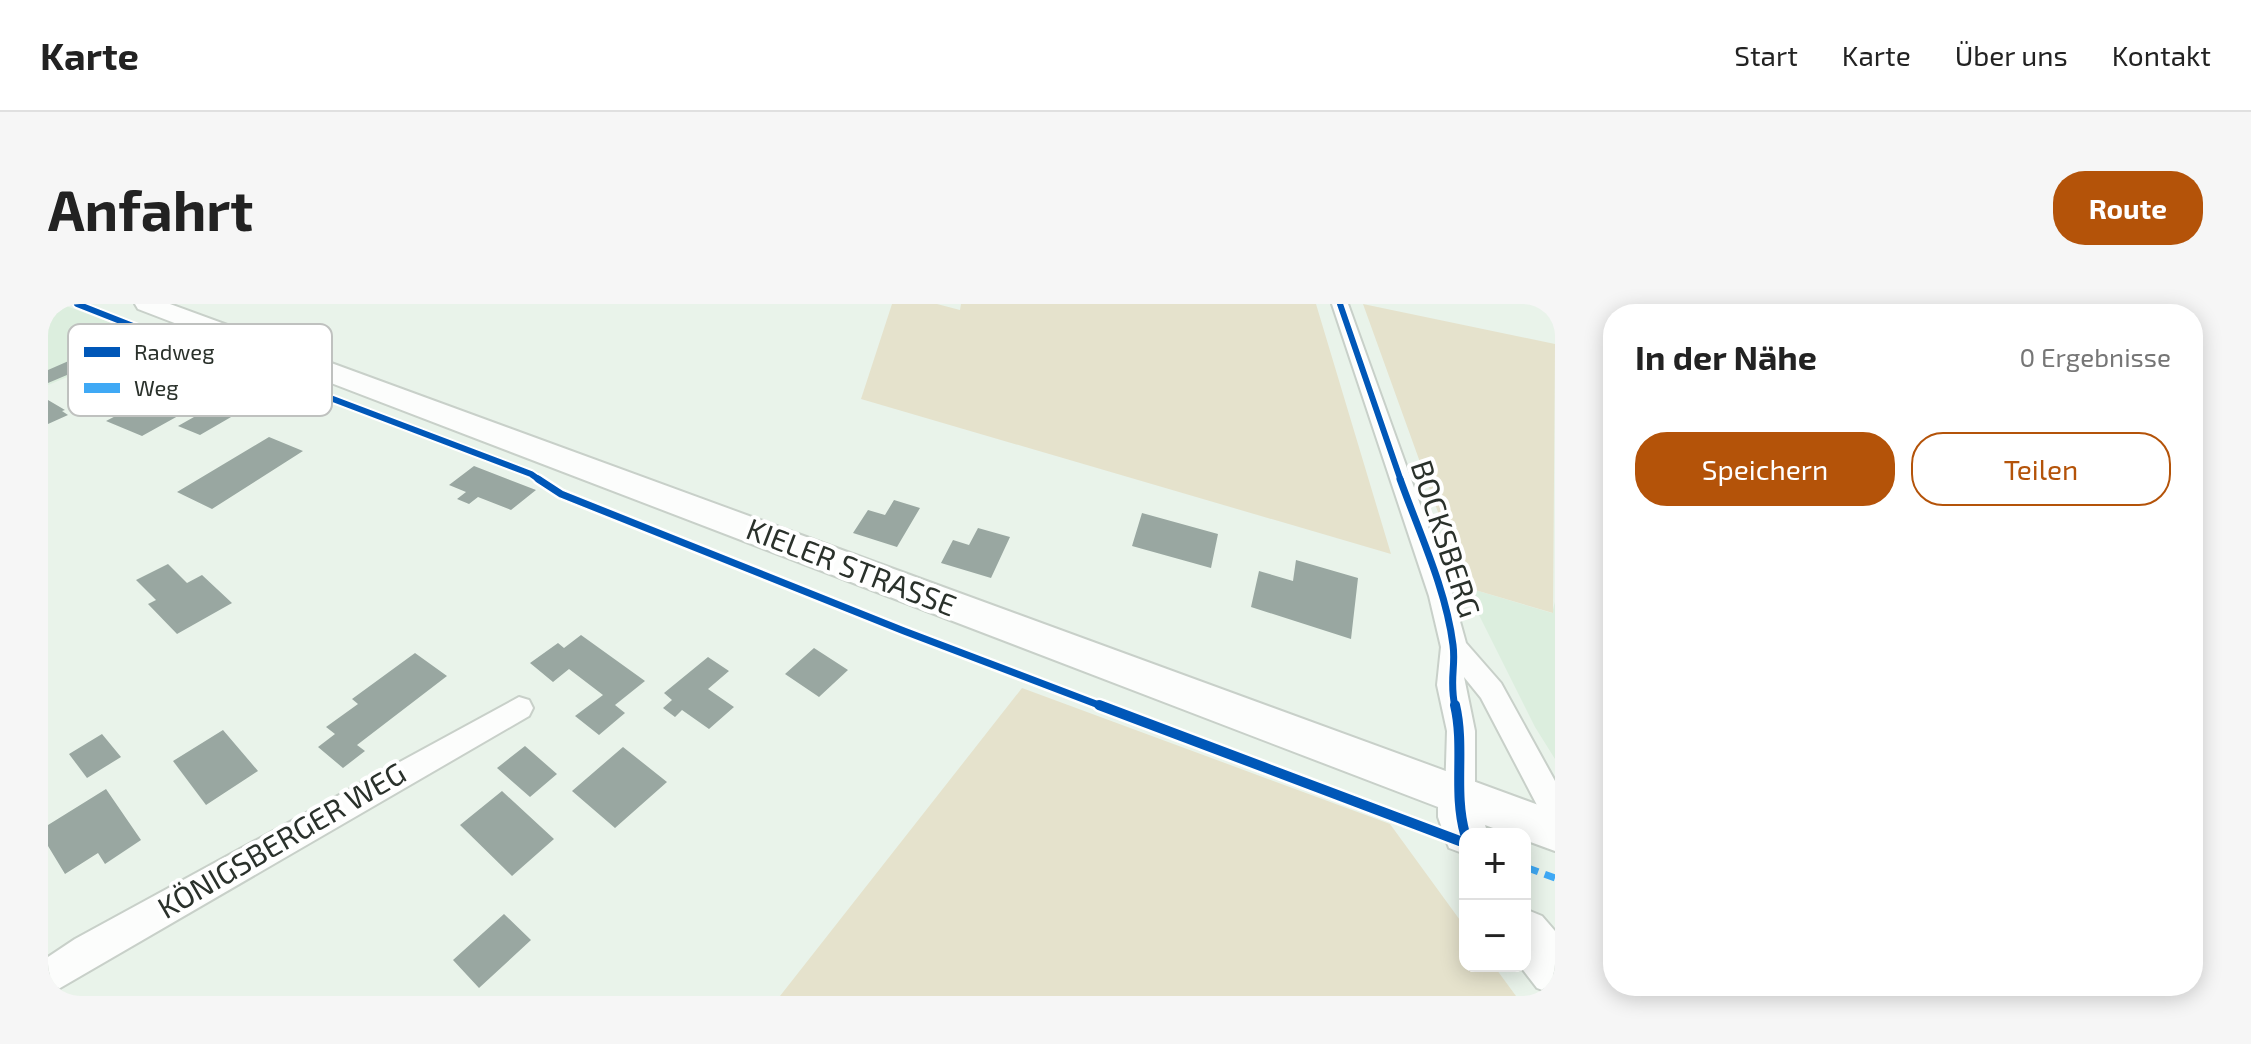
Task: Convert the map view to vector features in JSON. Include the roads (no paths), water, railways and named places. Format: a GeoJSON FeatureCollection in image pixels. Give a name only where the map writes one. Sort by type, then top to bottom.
{"type":"FeatureCollection","features":[{"type":"Feature","properties":{"kind":"main road","name":"KIELER STRASSE"},"geometry":{"type":"LineString","coordinates":[[147,304],[199,324]]}},
{"type":"Feature","properties":{"kind":"main road","name":"KIELER STRASSE"},"geometry":{"type":"LineString","coordinates":[[332,376],[1463,815],[1555,831]]}},
{"type":"Feature","properties":{"kind":"main road"},"geometry":{"type":"LineString","coordinates":[[1531,940],[1555,970]]}},
{"type":"Feature","properties":{"kind":"street","name":"BOCKSBERG"},"geometry":{"type":"LineString","coordinates":[[1340,304],[1441,596],[1454,647],[1450,685],[1461,731],[1463,815]]}},
{"type":"Feature","properties":{"kind":"street","name":"BOCKSBERG"},"geometry":{"type":"LineString","coordinates":[[1454,647],[1491,691],[1553,806],[1555,821]]}},
{"type":"Feature","properties":{"kind":"street","name":"KÖNIGSBERGER WEG"},"geometry":{"type":"LineString","coordinates":[[48,978],[87,951],[519,708]]}}]}
